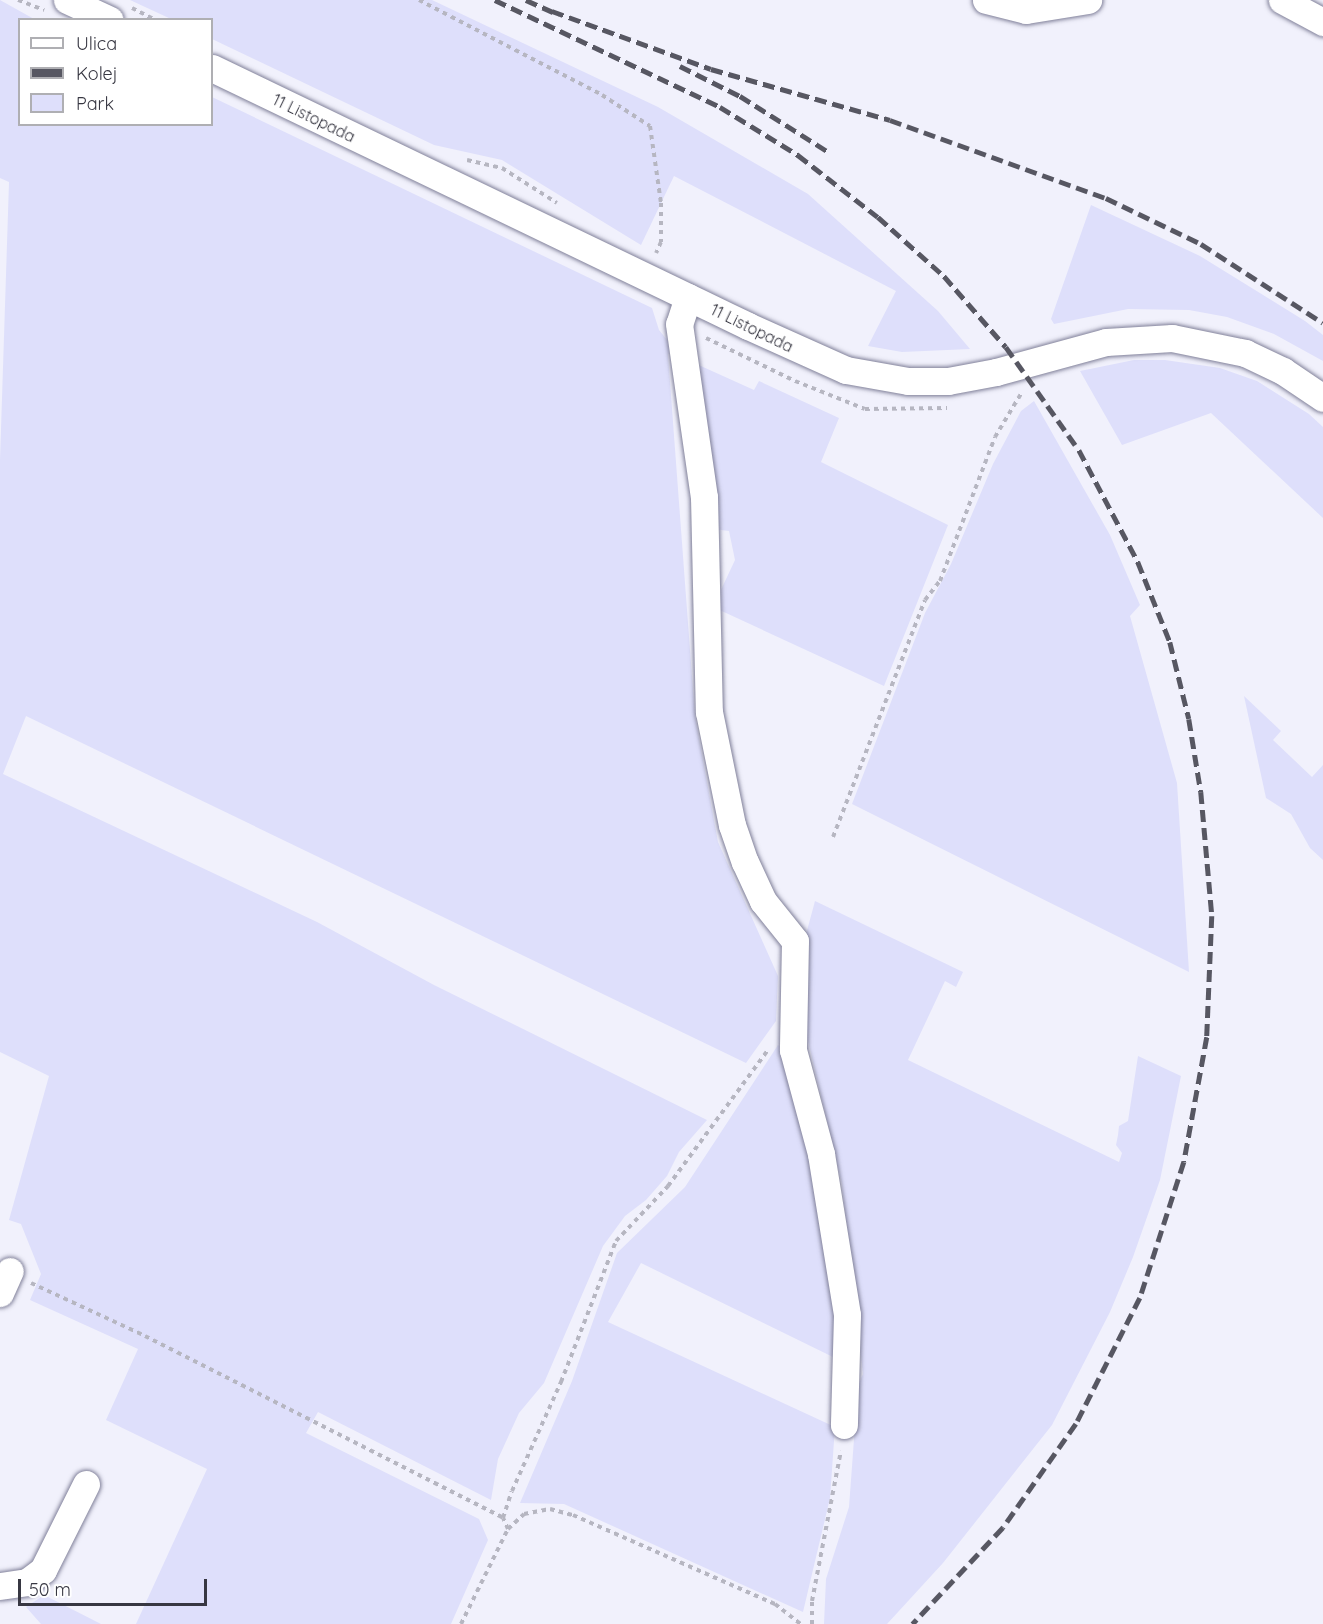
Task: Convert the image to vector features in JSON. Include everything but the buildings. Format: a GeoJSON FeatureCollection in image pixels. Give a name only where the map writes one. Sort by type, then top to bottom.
{"type":"FeatureCollection","features":[{"type":"Feature","properties":{"kind":"street"},"geometry":{"type":"LineString","coordinates":[[67,0],[106,18]]}},
{"type":"Feature","properties":{"kind":"street"},"geometry":{"type":"LineString","coordinates":[[986,0],[1026,10],[1088,0]]}},
{"type":"Feature","properties":{"kind":"street"},"geometry":{"type":"LineString","coordinates":[[1282,0],[1323,22]]}},
{"type":"Feature","properties":{"kind":"street","name":"11 Listopada"},"geometry":{"type":"LineString","coordinates":[[213,68],[821,361],[867,376],[926,382],[977,377],[1106,342],[1172,338],[1224,346],[1255,357],[1323,398]]}},
{"type":"Feature","properties":{"kind":"street"},"geometry":{"type":"LineString","coordinates":[[688,297],[679,324],[704,496],[709,712],[724,792],[745,861],[763,901],[795,942],[791,1015],[793,1050],[821,1154],[844,1285],[848,1347],[844,1425]]}},
{"type":"Feature","properties":{"kind":"street"},"geometry":{"type":"LineString","coordinates":[[0,1586],[27,1582],[43,1570],[86,1484]]}},
{"type":"Feature","properties":{"kind":"path"},"geometry":{"type":"LineString","coordinates":[[419,0],[602,95],[650,126],[661,203],[661,242],[653,259]]}},
{"type":"Feature","properties":{"kind":"path"},"geometry":{"type":"LineString","coordinates":[[460,158],[502,168],[561,205]]}},
{"type":"Feature","properties":{"kind":"path"},"geometry":{"type":"LineString","coordinates":[[833,837],[925,600],[940,581],[995,437],[1023,390],[1012,368]]}},
{"type":"Feature","properties":{"kind":"path"},"geometry":{"type":"LineString","coordinates":[[503,1518],[616,1241],[668,1186],[740,1091],[791,1015]]}},
{"type":"Feature","properties":{"kind":"path"},"geometry":{"type":"LineString","coordinates":[[5,1282],[503,1518],[508,1529]]}},
{"type":"Feature","properties":{"kind":"path"},"geometry":{"type":"LineString","coordinates":[[812,1624],[812,1601],[829,1528],[844,1425]]}},
{"type":"Feature","properties":{"kind":"path"},"geometry":{"type":"LineString","coordinates":[[461,1624],[508,1529],[524,1514],[550,1509],[573,1515],[775,1604],[801,1624]]}},
{"type":"Feature","properties":{"kind":"green space"},"geometry":{"type":"Polygon","coordinates":[[[0,0],[32,18],[18,18],[18,126],[213,126],[213,97],[652,308],[659,330],[672,346],[668,355],[695,717],[718,842],[778,976],[776,1021],[746,1063],[26,716],[3,774],[317,922],[434,985],[707,1120],[679,1152],[667,1176],[646,1200],[625,1216],[603,1246],[544,1383],[519,1413],[498,1459],[491,1500],[318,1412],[306,1433],[479,1519],[488,1540],[451,1624],[136,1624],[207,1469],[106,1420],[138,1349],[30,1300],[41,1274],[21,1224],[9,1220],[49,1076],[0,1052],[0,460],[9,182],[0,178],[0,0]]]}},
{"type":"Feature","properties":{"kind":"green space"},"geometry":{"type":"Polygon","coordinates":[[[130,0],[432,0],[658,107],[808,194],[938,311],[970,349],[902,352],[868,346],[896,291],[674,176],[641,245],[502,160],[434,145],[213,39],[213,18],[169,18],[130,0]]]}},
{"type":"Feature","properties":{"kind":"green space"},"geometry":{"type":"Polygon","coordinates":[[[1091,205],[1200,256],[1305,321],[1323,335],[1323,361],[1274,334],[1227,317],[1189,310],[1128,309],[1054,324],[1051,319],[1091,205]]]}},
{"type":"Feature","properties":{"kind":"green space"},"geometry":{"type":"Polygon","coordinates":[[[1134,360],[1165,360],[1220,368],[1257,381],[1309,414],[1323,427],[1323,518],[1211,413],[1122,445],[1080,371],[1134,360]]]}},
{"type":"Feature","properties":{"kind":"green space"},"geometry":{"type":"Polygon","coordinates":[[[692,362],[754,390],[759,381],[839,418],[821,462],[948,525],[884,686],[713,607],[735,560],[729,531],[713,529],[692,362]]]}},
{"type":"Feature","properties":{"kind":"green space"},"geometry":{"type":"Polygon","coordinates":[[[1034,401],[1110,535],[1140,605],[1130,616],[1177,783],[1189,972],[852,804],[925,613],[951,564],[993,464],[1021,411],[1034,401]]]}},
{"type":"Feature","properties":{"kind":"green space"},"geometry":{"type":"Polygon","coordinates":[[[1244,696],[1281,731],[1273,740],[1312,777],[1323,765],[1323,860],[1310,848],[1291,814],[1266,798],[1244,696]]]}},
{"type":"Feature","properties":{"kind":"green space"},"geometry":{"type":"Polygon","coordinates":[[[815,901],[963,972],[956,987],[945,981],[908,1060],[1119,1162],[1122,1153],[1116,1145],[1119,1126],[1128,1121],[1138,1056],[1181,1076],[1160,1180],[1133,1257],[1110,1312],[1052,1425],[943,1563],[887,1624],[824,1624],[826,1579],[849,1507],[858,1385],[863,1374],[842,1184],[800,1007],[801,953],[815,901]]]}},
{"type":"Feature","properties":{"kind":"green space"},"geometry":{"type":"Polygon","coordinates":[[[778,1045],[788,1054],[839,1292],[835,1358],[641,1263],[608,1322],[835,1427],[830,1498],[803,1612],[564,1504],[520,1503],[572,1381],[617,1253],[685,1187],[778,1045]]]}},
{"type":"Feature","properties":{"kind":"green space"},"geometry":{"type":"Polygon","coordinates":[[[44,1595],[101,1624],[41,1624],[26,1607],[44,1595]]]}},
{"type":"Feature","properties":{"kind":"railway"},"geometry":{"type":"LineString","coordinates":[[495,0],[720,107],[798,155],[878,217],[944,276],[1006,347],[1079,450],[1138,562],[1170,642],[1189,719],[1201,792],[1212,916],[1207,1037],[1184,1162],[1140,1298],[1076,1424],[1003,1528],[913,1624]]}},
{"type":"Feature","properties":{"kind":"railway"},"geometry":{"type":"LineString","coordinates":[[526,0],[559,15]]}},
{"type":"Feature","properties":{"kind":"railway"},"geometry":{"type":"LineString","coordinates":[[552,11],[711,69],[890,120],[1106,198],[1201,244],[1323,323]]}},
{"type":"Feature","properties":{"kind":"railway"},"geometry":{"type":"LineString","coordinates":[[680,66],[740,96],[827,151]]}}]}
